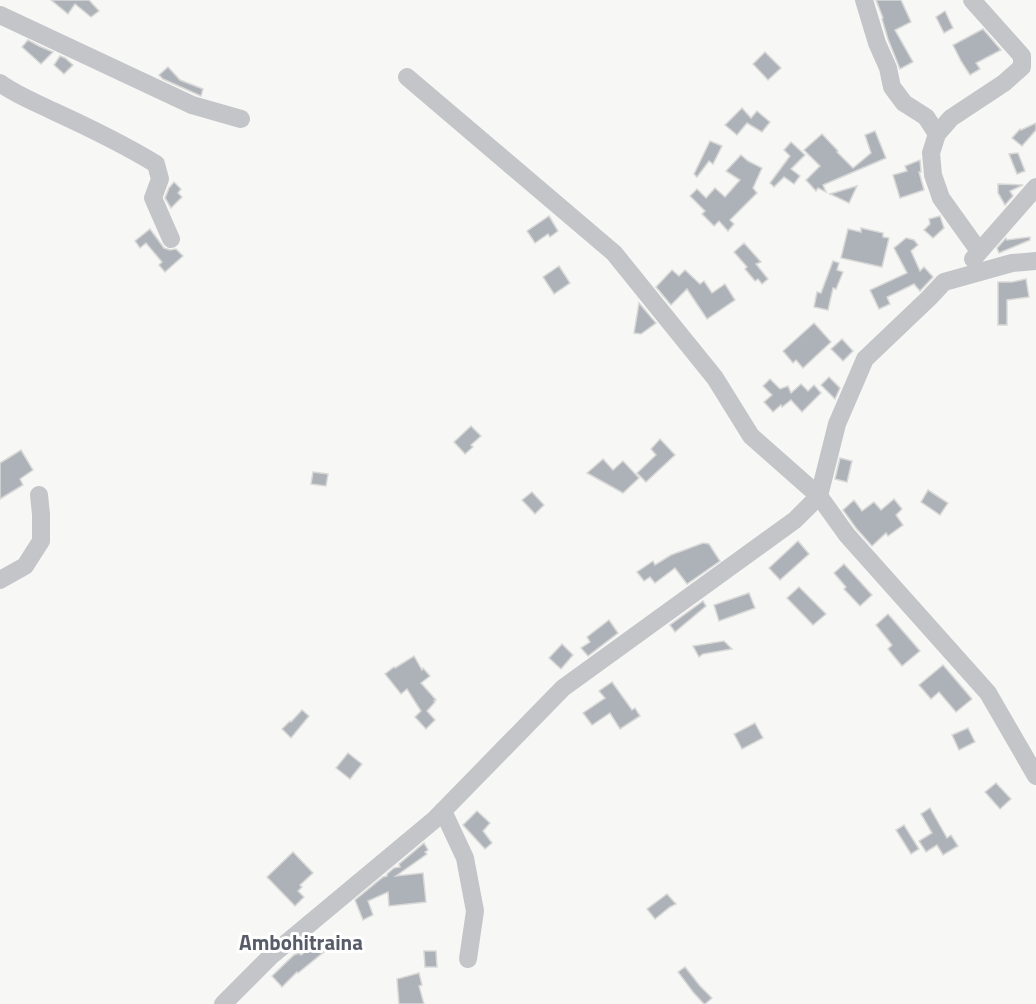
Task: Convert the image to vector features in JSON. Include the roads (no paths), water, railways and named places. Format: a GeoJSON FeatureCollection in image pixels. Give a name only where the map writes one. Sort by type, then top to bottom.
{"type":"FeatureCollection","features":[{"type":"Feature","properties":{"kind":"street"},"geometry":{"type":"LineString","coordinates":[[864,0],[892,87],[904,103],[926,117],[937,134]]}},
{"type":"Feature","properties":{"kind":"street"},"geometry":{"type":"LineString","coordinates":[[972,0],[1022,56],[1022,67],[1004,83],[951,118],[937,134],[931,153],[933,175],[941,198],[979,251]]}},
{"type":"Feature","properties":{"kind":"street"},"geometry":{"type":"LineString","coordinates":[[0,15],[192,105],[241,119]]}},
{"type":"Feature","properties":{"kind":"street"},"geometry":{"type":"LineString","coordinates":[[407,77],[614,253],[716,378],[751,436],[819,496],[847,535],[988,693],[1036,776]]}},
{"type":"Feature","properties":{"kind":"street"},"geometry":{"type":"LineString","coordinates":[[0,83],[9,90],[156,164],[160,179],[153,198],[171,239]]}},
{"type":"Feature","properties":{"kind":"street"},"geometry":{"type":"LineString","coordinates":[[956,278],[1036,187]]}},
{"type":"Feature","properties":{"kind":"street"},"geometry":{"type":"LineString","coordinates":[[223,1004],[272,955],[443,811],[563,688],[795,520],[819,496],[837,424],[865,359],[944,282],[1012,263],[1036,261]]}},
{"type":"Feature","properties":{"kind":"street"},"geometry":{"type":"LineString","coordinates":[[0,579],[25,566],[41,541],[39,495]]}},
{"type":"Feature","properties":{"kind":"street"},"geometry":{"type":"LineString","coordinates":[[443,811],[465,858],[475,911],[468,959]]}},
{"type":"Feature","properties":{"kind":"district","name":"Ambohitraina"},"geometry":{"type":"Point","coordinates":[301,942]}}]}
